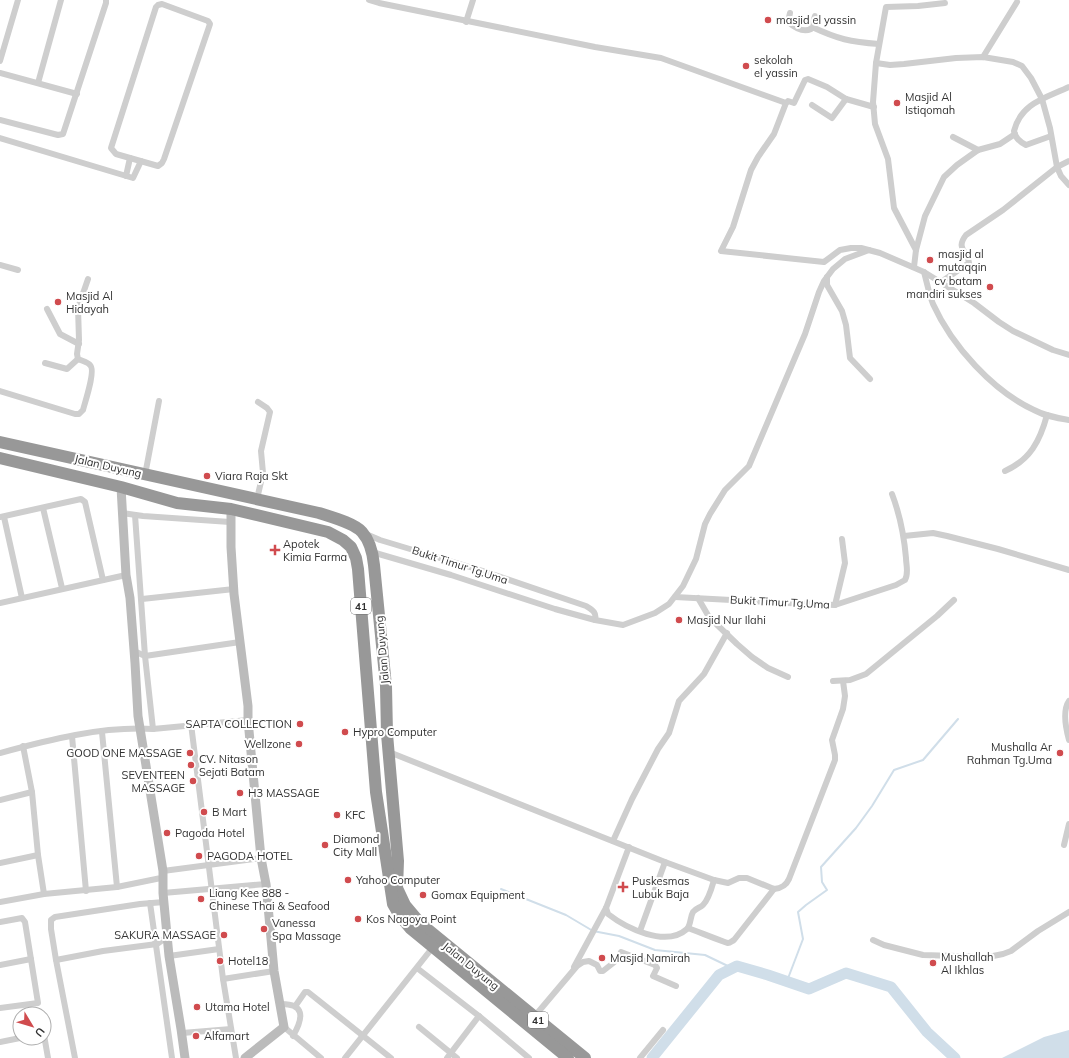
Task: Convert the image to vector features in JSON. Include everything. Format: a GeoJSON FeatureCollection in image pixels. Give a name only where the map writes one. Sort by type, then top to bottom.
{"type":"FeatureCollection","features":[{"type":"Feature","properties":{"kind":"highway","name":"Jalan Duyung"},"geometry":{"type":"LineString","coordinates":[[0,442],[319,513],[355,527],[363,532],[372,552],[386,686],[389,756],[398,861],[397,888],[399,894],[405,905],[421,924],[562,1056]]}},
{"type":"Feature","properties":{"kind":"highway","name":"Jalan Duyung"},"geometry":{"type":"LineString","coordinates":[[0,458],[121,487],[177,503],[231,509],[328,532],[347,542],[353,550],[358,569],[376,788],[391,900],[400,916],[410,928],[433,947],[534,1017],[586,1058]]}},
{"type":"Feature","properties":{"kind":"highway"},"geometry":{"type":"LineString","coordinates":[[163,499],[172,496],[174,490],[171,482],[166,480]]}},
{"type":"Feature","properties":{"kind":"highway"},"geometry":{"type":"LineString","coordinates":[[193,504],[187,502],[184,493],[190,486],[195,485]]}},
{"type":"Feature","properties":{"kind":"highway"},"geometry":{"type":"LineString","coordinates":[[374,764],[380,767],[384,766],[389,756]]}},
{"type":"Feature","properties":{"kind":"highway"},"geometry":{"type":"LineString","coordinates":[[376,788],[382,782],[387,783],[392,787]]}},
{"type":"Feature","properties":{"kind":"street"},"geometry":{"type":"LineString","coordinates":[[0,61],[18,0]]}},
{"type":"Feature","properties":{"kind":"street"},"geometry":{"type":"LineString","coordinates":[[38,83],[61,0]]}},
{"type":"Feature","properties":{"kind":"street"},"geometry":{"type":"LineString","coordinates":[[0,120],[58,135],[62,134],[77,94],[106,0]]}},
{"type":"Feature","properties":{"kind":"street"},"geometry":{"type":"LineString","coordinates":[[369,0],[466,22],[595,48],[664,59],[786,103],[788,101],[794,103],[805,80],[808,79],[827,86],[846,99],[874,107]]}},
{"type":"Feature","properties":{"kind":"street"},"geometry":{"type":"LineString","coordinates":[[466,22],[473,0]]}},
{"type":"Feature","properties":{"kind":"street"},"geometry":{"type":"LineString","coordinates":[[983,57],[1017,2]]}},
{"type":"Feature","properties":{"kind":"street"},"geometry":{"type":"LineString","coordinates":[[916,250],[894,208],[888,159],[875,124],[874,107],[876,63],[886,7],[918,6],[944,3]]}},
{"type":"Feature","properties":{"kind":"street"},"geometry":{"type":"LineString","coordinates":[[158,4],[162,4],[208,21],[210,24],[162,163],[158,166],[130,158],[116,154],[111,148],[158,4]]}},
{"type":"Feature","properties":{"kind":"street"},"geometry":{"type":"LineString","coordinates":[[790,13],[788,22],[798,30],[804,31],[809,30],[812,26],[815,16]]}},
{"type":"Feature","properties":{"kind":"street"},"geometry":{"type":"LineString","coordinates":[[812,26],[834,37],[879,44]]}},
{"type":"Feature","properties":{"kind":"street"},"geometry":{"type":"LineString","coordinates":[[876,63],[890,65],[956,58],[983,57],[1013,62],[1022,66],[1031,78],[1042,99],[1057,167],[1061,176],[1069,185]]}},
{"type":"Feature","properties":{"kind":"street"},"geometry":{"type":"LineString","coordinates":[[0,72],[77,94]]}},
{"type":"Feature","properties":{"kind":"street"},"geometry":{"type":"LineString","coordinates":[[1051,136],[1026,145],[1019,140],[1015,134],[1016,126],[1022,114],[1032,104],[1069,86]]}},
{"type":"Feature","properties":{"kind":"street"},"geometry":{"type":"LineString","coordinates":[[812,105],[832,118],[846,99]]}},
{"type":"Feature","properties":{"kind":"street"},"geometry":{"type":"LineString","coordinates":[[786,103],[774,134],[751,170],[733,227],[721,251],[824,262],[840,250],[851,248],[869,250],[924,272],[974,303],[1013,331],[1053,350],[1069,355]]}},
{"type":"Feature","properties":{"kind":"street"},"geometry":{"type":"LineString","coordinates":[[914,267],[916,250],[925,216],[944,177],[957,165],[978,150],[1000,144],[1015,134]]}},
{"type":"Feature","properties":{"kind":"street"},"geometry":{"type":"LineString","coordinates":[[954,137],[978,150]]}},
{"type":"Feature","properties":{"kind":"street"},"geometry":{"type":"LineString","coordinates":[[0,138],[133,178],[141,161]]}},
{"type":"Feature","properties":{"kind":"street"},"geometry":{"type":"LineString","coordinates":[[126,176],[130,158]]}},
{"type":"Feature","properties":{"kind":"street"},"geometry":{"type":"LineString","coordinates":[[941,282],[969,262],[961,246],[963,238],[966,235],[1003,210],[1057,167],[1069,161]]}},
{"type":"Feature","properties":{"kind":"street"},"geometry":{"type":"LineString","coordinates":[[675,597],[683,586],[696,559],[705,524],[710,514],[725,490],[749,466],[806,334],[819,292],[828,275],[845,259],[869,250]]}},
{"type":"Feature","properties":{"kind":"street"},"geometry":{"type":"LineString","coordinates":[[0,265],[18,270]]}},
{"type":"Feature","properties":{"kind":"street"},"geometry":{"type":"LineString","coordinates":[[924,272],[933,304],[939,317],[957,343],[980,370],[1011,397],[1035,411],[1069,420]]}},
{"type":"Feature","properties":{"kind":"street"},"geometry":{"type":"LineString","coordinates":[[828,275],[827,286],[842,311],[846,325],[850,358],[870,379]]}},
{"type":"Feature","properties":{"kind":"street"},"geometry":{"type":"LineString","coordinates":[[78,359],[78,308],[88,279]]}},
{"type":"Feature","properties":{"kind":"street"},"geometry":{"type":"LineString","coordinates":[[47,309],[60,334],[79,344]]}},
{"type":"Feature","properties":{"kind":"street"},"geometry":{"type":"LineString","coordinates":[[45,363],[67,369],[78,359]]}},
{"type":"Feature","properties":{"kind":"street"},"geometry":{"type":"LineString","coordinates":[[0,391],[79,414],[83,410],[92,377],[92,368],[90,364],[78,359]]}},
{"type":"Feature","properties":{"kind":"street"},"geometry":{"type":"LineString","coordinates":[[145,475],[159,401]]}},
{"type":"Feature","properties":{"kind":"street"},"geometry":{"type":"LineString","coordinates":[[257,499],[263,473],[261,451],[270,412],[258,402]]}},
{"type":"Feature","properties":{"kind":"street"},"geometry":{"type":"LineString","coordinates":[[1005,471],[1020,463],[1030,453],[1038,441],[1047,415]]}},
{"type":"Feature","properties":{"kind":"street"},"geometry":{"type":"LineString","coordinates":[[121,487],[126,575],[130,598],[138,716],[163,873],[163,897],[169,956],[185,1058]]}},
{"type":"Feature","properties":{"kind":"street","name":"Bukit Timur Tg.Uma"},"geometry":{"type":"LineString","coordinates":[[372,552],[452,575],[542,605],[595,620],[623,625],[655,614],[669,604],[675,597],[835,605],[896,585],[906,580],[907,573],[904,536],[899,514],[892,494]]}},
{"type":"Feature","properties":{"kind":"street"},"geometry":{"type":"LineString","coordinates":[[22,598],[2,517],[81,499],[85,502],[103,580]]}},
{"type":"Feature","properties":{"kind":"street"},"geometry":{"type":"LineString","coordinates":[[43,508],[62,588]]}},
{"type":"Feature","properties":{"kind":"street"},"geometry":{"type":"LineString","coordinates":[[231,509],[230,522],[234,589],[248,706],[261,858],[266,884],[274,971],[279,1004],[284,1027],[321,1058]]}},
{"type":"Feature","properties":{"kind":"street"},"geometry":{"type":"LineString","coordinates":[[122,512],[135,515],[230,522]]}},
{"type":"Feature","properties":{"kind":"street"},"geometry":{"type":"LineString","coordinates":[[135,515],[152,729]]}},
{"type":"Feature","properties":{"kind":"street","name":"Bukit Timur Tg.Uma"},"geometry":{"type":"LineString","coordinates":[[363,532],[380,540],[483,571],[586,606],[594,612],[596,616],[595,620]]}},
{"type":"Feature","properties":{"kind":"street"},"geometry":{"type":"LineString","coordinates":[[904,536],[933,533],[998,548],[1069,570]]}},
{"type":"Feature","properties":{"kind":"street"},"geometry":{"type":"LineString","coordinates":[[835,605],[845,563],[842,539]]}},
{"type":"Feature","properties":{"kind":"street"},"geometry":{"type":"LineString","coordinates":[[0,603],[126,575]]}},
{"type":"Feature","properties":{"kind":"street"},"geometry":{"type":"LineString","coordinates":[[130,598],[234,589]]}},
{"type":"Feature","properties":{"kind":"street"},"geometry":{"type":"LineString","coordinates":[[698,598],[710,617],[752,657],[768,668],[788,677]]}},
{"type":"Feature","properties":{"kind":"street"},"geometry":{"type":"LineString","coordinates":[[833,682],[859,678],[866,674],[932,621],[954,600]]}},
{"type":"Feature","properties":{"kind":"street"},"geometry":{"type":"LineString","coordinates":[[613,841],[632,799],[671,728],[679,701],[704,674],[727,633]]}},
{"type":"Feature","properties":{"kind":"street"},"geometry":{"type":"LineString","coordinates":[[134,651],[145,656],[240,642]]}},
{"type":"Feature","properties":{"kind":"street"},"geometry":{"type":"LineString","coordinates":[[389,756],[714,880],[728,883],[739,878],[747,878],[774,889],[783,887],[789,879],[835,760],[832,740],[843,709],[845,696],[843,681]]}},
{"type":"Feature","properties":{"kind":"street"},"geometry":{"type":"LineString","coordinates":[[1069,701],[1066,709],[1066,728],[1069,740]]}},
{"type":"Feature","properties":{"kind":"street"},"geometry":{"type":"LineString","coordinates":[[0,753],[23,746],[72,736],[102,732],[248,720]]}},
{"type":"Feature","properties":{"kind":"street"},"geometry":{"type":"LineString","coordinates":[[191,724],[223,979],[236,1058]]}},
{"type":"Feature","properties":{"kind":"street"},"geometry":{"type":"LineString","coordinates":[[102,732],[117,887]]}},
{"type":"Feature","properties":{"kind":"street"},"geometry":{"type":"LineString","coordinates":[[72,736],[86,891]]}},
{"type":"Feature","properties":{"kind":"street"},"geometry":{"type":"LineString","coordinates":[[23,746],[32,792],[38,855],[44,894]]}},
{"type":"Feature","properties":{"kind":"street"},"geometry":{"type":"LineString","coordinates":[[0,800],[32,792]]}},
{"type":"Feature","properties":{"kind":"street"},"geometry":{"type":"LineString","coordinates":[[1064,845],[1069,824]]}},
{"type":"Feature","properties":{"kind":"street"},"geometry":{"type":"LineString","coordinates":[[573,970],[606,908],[629,847]]}},
{"type":"Feature","properties":{"kind":"street"},"geometry":{"type":"LineString","coordinates":[[0,862],[38,855]]}},
{"type":"Feature","properties":{"kind":"street"},"geometry":{"type":"LineString","coordinates":[[163,873],[261,858]]}},
{"type":"Feature","properties":{"kind":"street"},"geometry":{"type":"LineString","coordinates":[[640,931],[665,862]]}},
{"type":"Feature","properties":{"kind":"street"},"geometry":{"type":"LineString","coordinates":[[0,902],[44,894],[117,887],[161,878],[163,873]]}},
{"type":"Feature","properties":{"kind":"street"},"geometry":{"type":"LineString","coordinates":[[606,908],[606,913],[624,924],[657,937],[669,936],[682,932],[688,928],[693,913],[704,904],[714,880]]}},
{"type":"Feature","properties":{"kind":"street"},"geometry":{"type":"LineString","coordinates":[[75,1058],[56,960],[51,929],[52,919],[150,903],[163,897],[212,889],[266,884]]}},
{"type":"Feature","properties":{"kind":"street"},"geometry":{"type":"LineString","coordinates":[[688,928],[724,942],[730,942],[734,940],[774,889]]}},
{"type":"Feature","properties":{"kind":"street"},"geometry":{"type":"LineString","coordinates":[[150,903],[172,1058]]}},
{"type":"Feature","properties":{"kind":"street"},"geometry":{"type":"LineString","coordinates":[[872,940],[884,945],[923,955],[988,957],[1012,951],[1038,931],[1069,912]]}},
{"type":"Feature","properties":{"kind":"street"},"geometry":{"type":"LineString","coordinates":[[0,922],[22,918],[24,920],[38,1003],[0,1008]]}},
{"type":"Feature","properties":{"kind":"street"},"geometry":{"type":"LineString","coordinates":[[56,960],[157,944],[167,937]]}},
{"type":"Feature","properties":{"kind":"street"},"geometry":{"type":"LineString","coordinates":[[345,1058],[433,947]]}},
{"type":"Feature","properties":{"kind":"street"},"geometry":{"type":"LineString","coordinates":[[169,956],[219,949]]}},
{"type":"Feature","properties":{"kind":"street"},"geometry":{"type":"LineString","coordinates":[[534,1017],[573,970],[583,962],[587,960],[591,961],[600,971],[603,971],[616,960],[619,953],[623,952],[655,966],[657,968],[653,976],[676,986]]}},
{"type":"Feature","properties":{"kind":"street"},"geometry":{"type":"LineString","coordinates":[[0,965],[31,959]]}},
{"type":"Feature","properties":{"kind":"street"},"geometry":{"type":"LineString","coordinates":[[417,968],[479,1016],[529,1058]]}},
{"type":"Feature","properties":{"kind":"street"},"geometry":{"type":"LineString","coordinates":[[223,979],[274,971]]}},
{"type":"Feature","properties":{"kind":"street"},"geometry":{"type":"LineString","coordinates":[[296,1005],[303,994],[308,992],[391,1058]]}},
{"type":"Feature","properties":{"kind":"street"},"geometry":{"type":"LineString","coordinates":[[279,1004],[290,1003],[296,1005],[301,1014],[300,1024],[293,1036]]}},
{"type":"Feature","properties":{"kind":"street"},"geometry":{"type":"LineString","coordinates":[[449,1056],[479,1016]]}},
{"type":"Feature","properties":{"kind":"street"},"geometry":{"type":"LineString","coordinates":[[246,1058],[284,1027]]}},
{"type":"Feature","properties":{"kind":"street"},"geometry":{"type":"LineString","coordinates":[[419,1027],[449,1056],[457,1058]]}},
{"type":"Feature","properties":{"kind":"street"},"geometry":{"type":"LineString","coordinates":[[182,1033],[231,1029]]}},
{"type":"Feature","properties":{"kind":"street"},"geometry":{"type":"LineString","coordinates":[[640,1058],[663,1030]]}},
{"type":"Feature","properties":{"kind":"street"},"geometry":{"type":"LineString","coordinates":[[0,1042],[12,1040]]}},
{"type":"Feature","properties":{"kind":"street"},"geometry":{"type":"LineString","coordinates":[[46,1046],[48,1058]]}},
{"type":"Feature","properties":{"kind":"shaded area"},"geometry":{"type":"Polygon","coordinates":[[[1069,1030],[1069,1058],[1002,1058],[1044,1037],[1069,1030]]]}},
{"type":"Feature","properties":{"kind":"waterway"},"geometry":{"type":"LineString","coordinates":[[787,981],[803,939],[798,912],[827,890],[822,882],[821,867],[856,828],[872,806],[894,770],[923,760],[958,719]]}},
{"type":"Feature","properties":{"kind":"waterway"},"geometry":{"type":"LineString","coordinates":[[501,889],[566,915],[593,931],[619,936],[655,950],[705,955],[732,968]]}},
{"type":"Feature","properties":{"kind":"waterway"},"geometry":{"type":"LineString","coordinates":[[652,1058],[719,975],[737,966],[809,989],[846,973],[891,987],[927,1032],[955,1058]]}},
{"type":"Feature","properties":{"kind":"place","name":"masjid el yassin"},"geometry":{"type":"Point","coordinates":[768,20]}},
{"type":"Feature","properties":{"kind":"place","name":"sekolah el yassin"},"geometry":{"type":"Point","coordinates":[746,66]}},
{"type":"Feature","properties":{"kind":"place","name":"Masjid Al Istiqomah"},"geometry":{"type":"Point","coordinates":[897,103]}},
{"type":"Feature","properties":{"kind":"place","name":"masjid al mutaqqin"},"geometry":{"type":"Point","coordinates":[930,260]}},
{"type":"Feature","properties":{"kind":"place","name":"cv batam mandiri sukses"},"geometry":{"type":"Point","coordinates":[990,287]}},
{"type":"Feature","properties":{"kind":"place","name":"Masjid Al Hidayah"},"geometry":{"type":"Point","coordinates":[58,302]}},
{"type":"Feature","properties":{"kind":"place","name":"Viara Raja Skt"},"geometry":{"type":"Point","coordinates":[207,476]}},
{"type":"Feature","properties":{"kind":"place","name":"Apotek Kimia Farma"},"geometry":{"type":"Point","coordinates":[275,550]}},
{"type":"Feature","properties":{"kind":"place","name":"Masjid Nur Ilahi"},"geometry":{"type":"Point","coordinates":[679,620]}},
{"type":"Feature","properties":{"kind":"place","name":"SAPTA COLLECTION"},"geometry":{"type":"Point","coordinates":[300,724]}},
{"type":"Feature","properties":{"kind":"place","name":"Hypro Computer"},"geometry":{"type":"Point","coordinates":[345,732]}},
{"type":"Feature","properties":{"kind":"place","name":"Wellzone"},"geometry":{"type":"Point","coordinates":[299,744]}},
{"type":"Feature","properties":{"kind":"place","name":"GOOD ONE MASSAGE"},"geometry":{"type":"Point","coordinates":[190,753]}},
{"type":"Feature","properties":{"kind":"place","name":"Mushalla Ar Rahman Tg.Uma"},"geometry":{"type":"Point","coordinates":[1060,753]}},
{"type":"Feature","properties":{"kind":"place","name":"CV. Nitason Sejati Batam"},"geometry":{"type":"Point","coordinates":[191,765]}},
{"type":"Feature","properties":{"kind":"place","name":"SEVENTEEN MASSAGE"},"geometry":{"type":"Point","coordinates":[193,781]}},
{"type":"Feature","properties":{"kind":"place","name":"H3 MASSAGE"},"geometry":{"type":"Point","coordinates":[240,793]}},
{"type":"Feature","properties":{"kind":"place","name":"B Mart"},"geometry":{"type":"Point","coordinates":[204,812]}},
{"type":"Feature","properties":{"kind":"place","name":"KFC"},"geometry":{"type":"Point","coordinates":[337,815]}},
{"type":"Feature","properties":{"kind":"place","name":"Pagoda Hotel"},"geometry":{"type":"Point","coordinates":[167,833]}},
{"type":"Feature","properties":{"kind":"place","name":"Diamond City Mall"},"geometry":{"type":"Point","coordinates":[325,845]}},
{"type":"Feature","properties":{"kind":"place","name":"PAGODA HOTEL"},"geometry":{"type":"Point","coordinates":[199,856]}},
{"type":"Feature","properties":{"kind":"place","name":"Yahoo Computer"},"geometry":{"type":"Point","coordinates":[348,880]}},
{"type":"Feature","properties":{"kind":"place","name":"Puskesmas Lubuk Baja"},"geometry":{"type":"Point","coordinates":[623,887]}},
{"type":"Feature","properties":{"kind":"place","name":"Gomax Equipment"},"geometry":{"type":"Point","coordinates":[423,895]}},
{"type":"Feature","properties":{"kind":"place","name":"Liang Kee 888 - Chinese Thai & Seafood"},"geometry":{"type":"Point","coordinates":[201,899]}},
{"type":"Feature","properties":{"kind":"place","name":"Kos Nagoya Point"},"geometry":{"type":"Point","coordinates":[358,919]}},
{"type":"Feature","properties":{"kind":"place","name":"Vanessa Spa Massage"},"geometry":{"type":"Point","coordinates":[264,929]}},
{"type":"Feature","properties":{"kind":"place","name":"SAKURA MASSAGE"},"geometry":{"type":"Point","coordinates":[224,935]}},
{"type":"Feature","properties":{"kind":"place","name":"Masjid Namirah"},"geometry":{"type":"Point","coordinates":[602,958]}},
{"type":"Feature","properties":{"kind":"place","name":"Hotel18"},"geometry":{"type":"Point","coordinates":[220,961]}},
{"type":"Feature","properties":{"kind":"place","name":"Mushallah Al Ikhlas"},"geometry":{"type":"Point","coordinates":[933,963]}},
{"type":"Feature","properties":{"kind":"place","name":"Utama Hotel"},"geometry":{"type":"Point","coordinates":[197,1007]}},
{"type":"Feature","properties":{"kind":"place","name":"Alfamart"},"geometry":{"type":"Point","coordinates":[196,1036]}}]}
